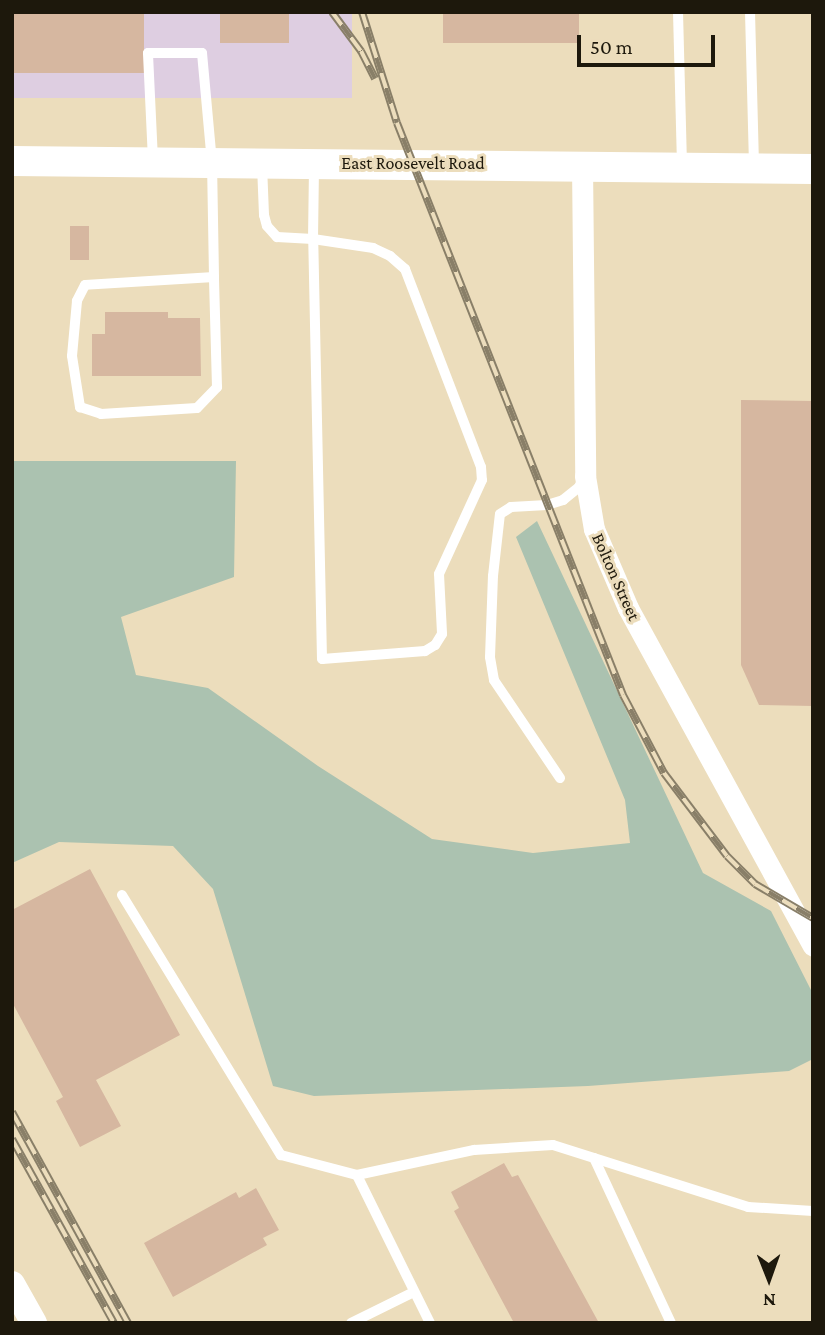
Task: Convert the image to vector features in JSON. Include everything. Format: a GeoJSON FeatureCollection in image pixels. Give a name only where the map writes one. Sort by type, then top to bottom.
{"type":"FeatureCollection","features":[{"type":"Feature","properties":{"kind":"main road","name":"East Roosevelt Road"},"geometry":{"type":"LineString","coordinates":[[12,161],[582,164],[813,169]]}},
{"type":"Feature","properties":{"kind":"street","name":"Bolton Street"},"geometry":{"type":"LineString","coordinates":[[582,164],[585,476],[599,545],[628,608],[813,946]]}},
{"type":"Feature","properties":{"kind":"street"},"geometry":{"type":"LineString","coordinates":[[12,1284],[34,1323]]}},
{"type":"Feature","properties":{"kind":"lane"},"geometry":{"type":"LineString","coordinates":[[678,12],[682,166]]}},
{"type":"Feature","properties":{"kind":"lane"},"geometry":{"type":"LineString","coordinates":[[750,12],[754,168]]}},
{"type":"Feature","properties":{"kind":"lane"},"geometry":{"type":"LineString","coordinates":[[153,162],[148,52],[202,54],[212,162],[217,387],[197,408],[101,414],[80,407],[72,356],[78,301],[86,285],[214,277]]}},
{"type":"Feature","properties":{"kind":"lane"},"geometry":{"type":"LineString","coordinates":[[261,163],[267,226],[277,237],[313,239],[373,248],[390,256],[405,269],[481,467],[482,480],[439,573],[442,634],[435,645],[425,651],[407,655],[321,659],[313,239],[314,163]]}},
{"type":"Feature","properties":{"kind":"lane"},"geometry":{"type":"LineString","coordinates":[[560,778],[494,680],[490,657],[493,576],[500,514],[511,507],[547,505],[563,500],[579,487],[585,476]]}},
{"type":"Feature","properties":{"kind":"lane"},"geometry":{"type":"LineString","coordinates":[[122,895],[281,1155],[358,1175],[474,1150],[553,1145],[748,1207],[813,1211]]}},
{"type":"Feature","properties":{"kind":"lane"},"geometry":{"type":"LineString","coordinates":[[594,1158],[671,1323]]}},
{"type":"Feature","properties":{"kind":"lane"},"geometry":{"type":"LineString","coordinates":[[358,1175],[430,1323]]}},
{"type":"Feature","properties":{"kind":"lane"},"geometry":{"type":"LineString","coordinates":[[351,1323],[414,1292]]}},
{"type":"Feature","properties":{"kind":"shaded area"},"geometry":{"type":"Polygon","coordinates":[[[12,12],[352,12],[352,98],[12,98],[12,12]]]}},
{"type":"Feature","properties":{"kind":"green space"},"geometry":{"type":"Polygon","coordinates":[[[12,461],[236,461],[234,577],[121,617],[136,675],[208,688],[318,766],[432,839],[533,853],[630,843],[625,800],[516,537],[537,521],[703,873],[771,911],[813,994],[813,1059],[789,1071],[588,1086],[314,1096],[273,1086],[213,889],[173,846],[59,842],[12,863],[12,461]]]}},
{"type":"Feature","properties":{"kind":"building"},"geometry":{"type":"Polygon","coordinates":[[[12,12],[144,12],[144,73],[12,73],[12,12]]]}},
{"type":"Feature","properties":{"kind":"building"},"geometry":{"type":"Polygon","coordinates":[[[220,12],[289,12],[289,43],[220,43],[220,12]]]}},
{"type":"Feature","properties":{"kind":"building"},"geometry":{"type":"Polygon","coordinates":[[[443,12],[579,12],[579,43],[443,43],[443,12]]]}},
{"type":"Feature","properties":{"kind":"building"},"geometry":{"type":"Polygon","coordinates":[[[70,226],[89,226],[89,260],[70,260],[70,226]]]}},
{"type":"Feature","properties":{"kind":"building"},"geometry":{"type":"Polygon","coordinates":[[[105,312],[168,312],[168,318],[200,318],[201,376],[92,376],[92,334],[105,334],[105,312]]]}},
{"type":"Feature","properties":{"kind":"building"},"geometry":{"type":"Polygon","coordinates":[[[741,400],[813,401],[813,706],[759,705],[741,665],[741,400]]]}},
{"type":"Feature","properties":{"kind":"building"},"geometry":{"type":"Polygon","coordinates":[[[90,869],[180,1035],[96,1080],[121,1126],[80,1147],[56,1101],[63,1097],[12,1002],[12,910],[90,869]]]}},
{"type":"Feature","properties":{"kind":"building"},"geometry":{"type":"Polygon","coordinates":[[[504,1163],[512,1177],[518,1175],[599,1323],[514,1323],[454,1211],[459,1208],[451,1192],[504,1163]]]}},
{"type":"Feature","properties":{"kind":"building"},"geometry":{"type":"Polygon","coordinates":[[[256,1188],[279,1230],[263,1238],[267,1245],[173,1297],[144,1243],[236,1192],[239,1198],[256,1188]]]}},
{"type":"Feature","properties":{"kind":"railway"},"geometry":{"type":"LineString","coordinates":[[332,12],[361,51],[375,79]]}},
{"type":"Feature","properties":{"kind":"railway"},"geometry":{"type":"LineString","coordinates":[[362,12],[397,123],[623,695],[664,773],[727,856],[755,884],[813,918]]}},
{"type":"Feature","properties":{"kind":"railway"},"geometry":{"type":"LineString","coordinates":[[12,1112],[128,1323]]}},
{"type":"Feature","properties":{"kind":"railway"},"geometry":{"type":"LineString","coordinates":[[12,1139],[114,1323]]}}]}
